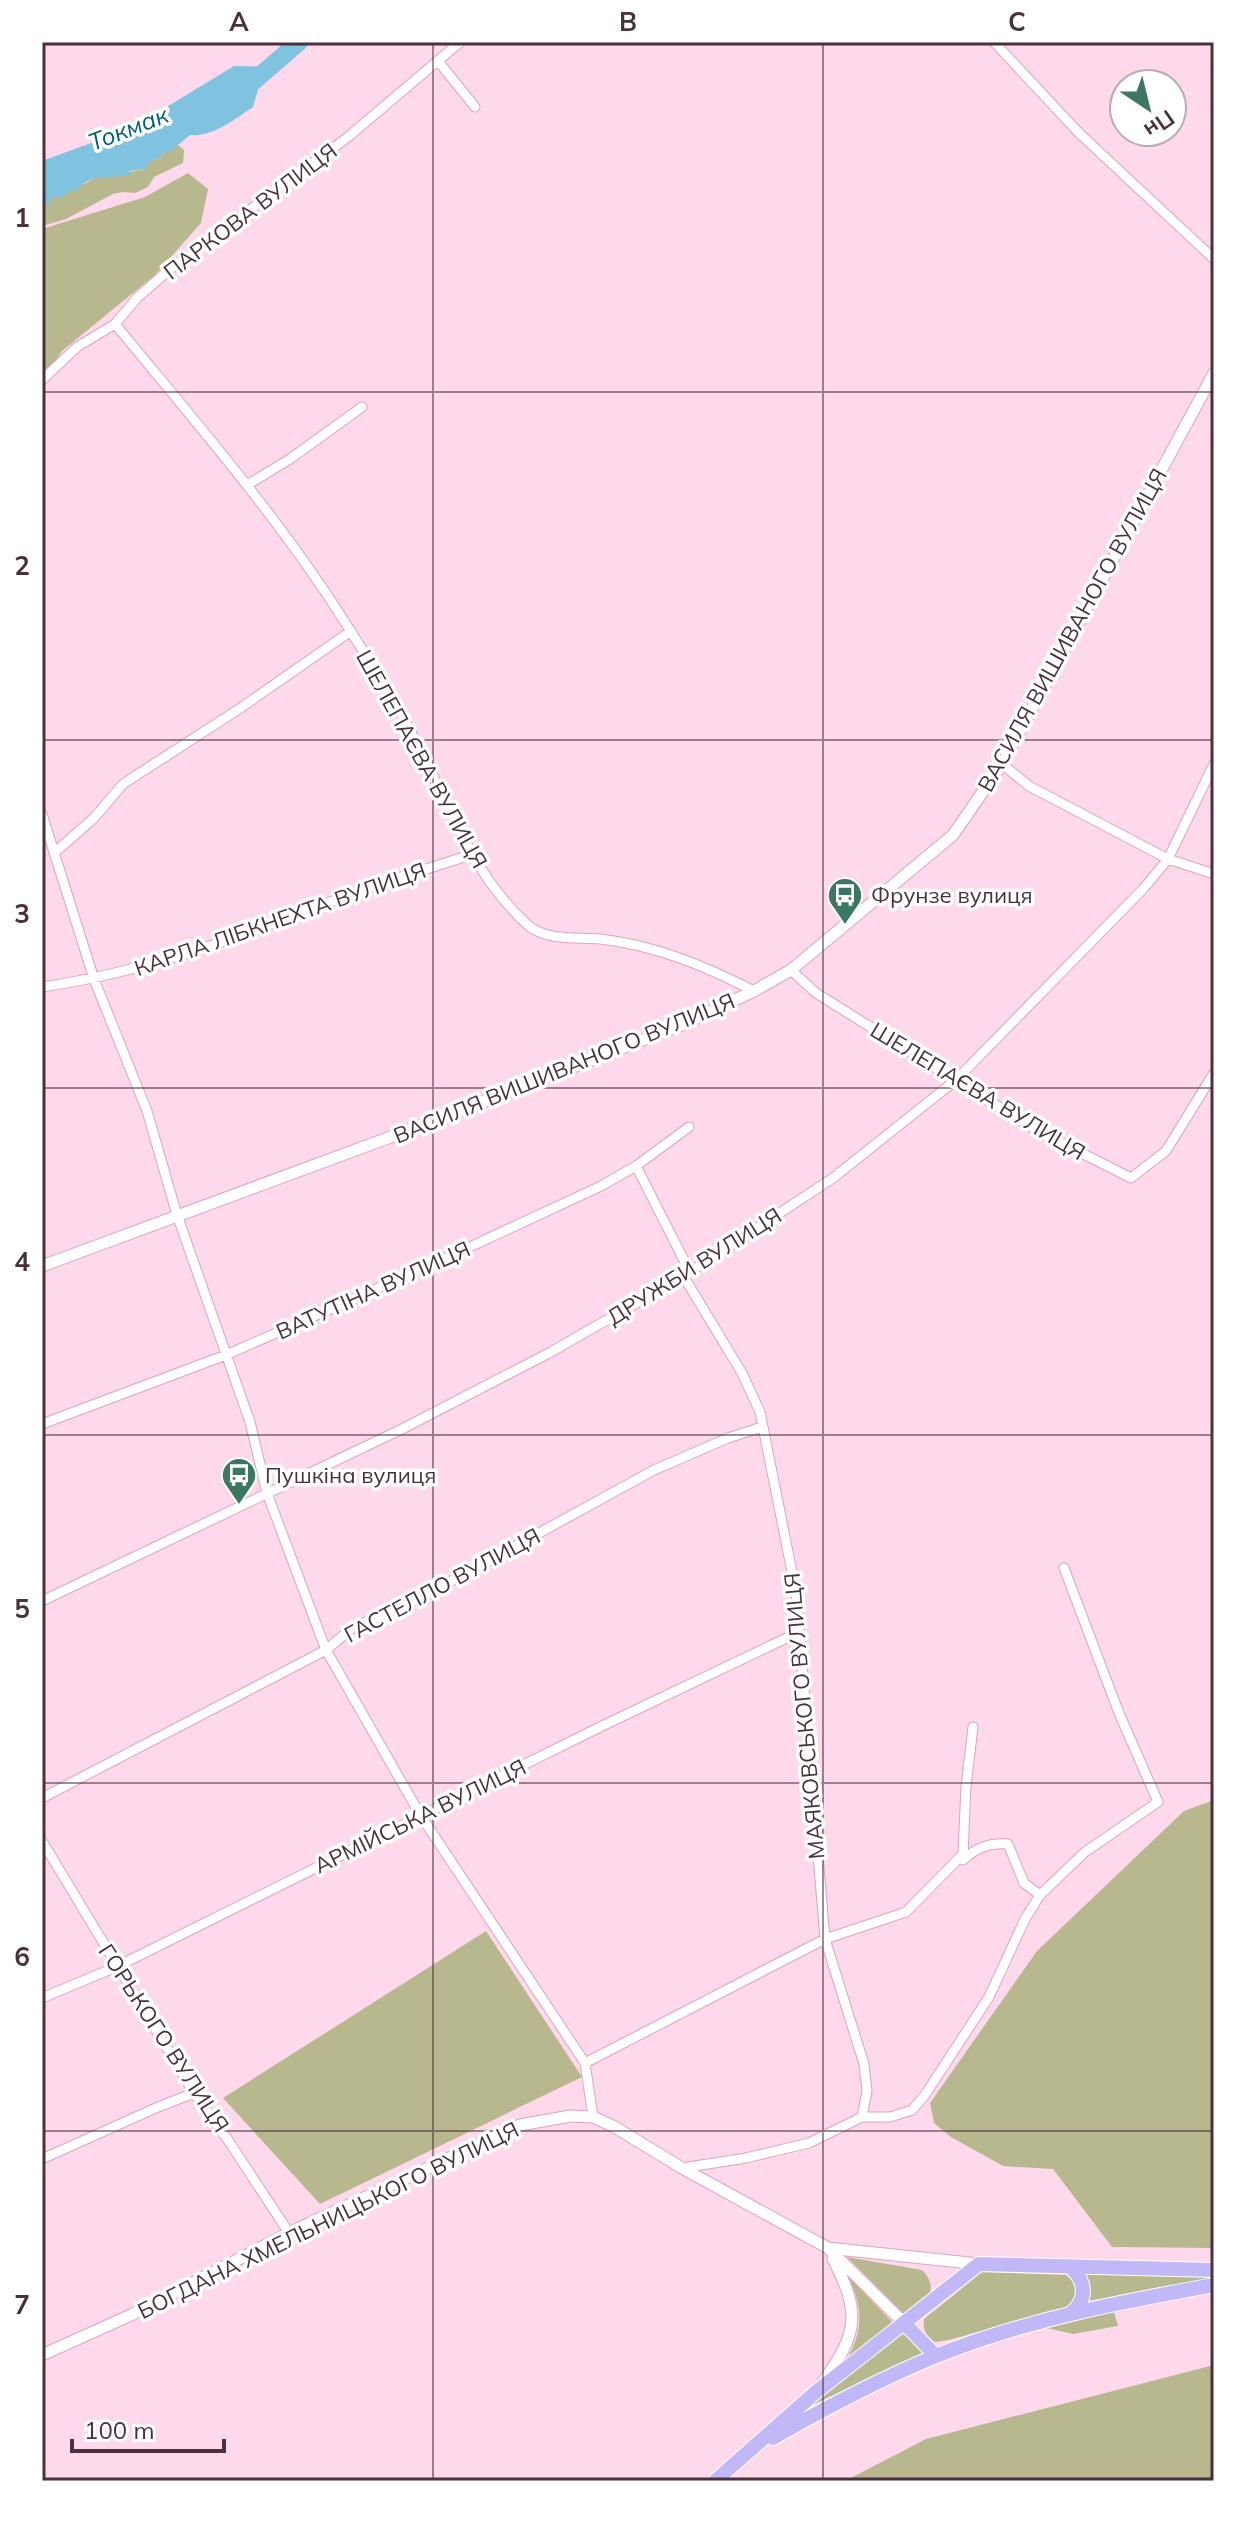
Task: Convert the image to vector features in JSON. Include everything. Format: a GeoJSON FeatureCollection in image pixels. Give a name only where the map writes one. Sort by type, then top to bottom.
{"type":"FeatureCollection","features":[{"type":"Feature","properties":{"kind":"main road"},"geometry":{"type":"LineString","coordinates":[[715,2481],[816,2392],[979,2264],[1214,2270]]}},
{"type":"Feature","properties":{"kind":"main road"},"geometry":{"type":"LineString","coordinates":[[1069,2314],[1080,2303],[1084,2288],[1071,2268]]}},
{"type":"Feature","properties":{"kind":"main road"},"geometry":{"type":"LineString","coordinates":[[745,2455],[808,2418],[936,2356],[1069,2314],[1214,2285]]}},
{"type":"Feature","properties":{"kind":"main road"},"geometry":{"type":"LineString","coordinates":[[904,2323],[936,2356]]}},
{"type":"Feature","properties":{"kind":"street","name":"ПАРКОВА ВУЛИЦЯ"},"geometry":{"type":"LineString","coordinates":[[42,380],[77,347],[115,324],[137,298],[169,270],[348,137],[460,42]]}},
{"type":"Feature","properties":{"kind":"street"},"geometry":{"type":"LineString","coordinates":[[994,42],[1079,133],[1214,259]]}},
{"type":"Feature","properties":{"kind":"street"},"geometry":{"type":"LineString","coordinates":[[438,61],[475,107]]}},
{"type":"Feature","properties":{"kind":"street","name":"ШЕЛЕПАЄВА ВУЛИЦЯ"},"geometry":{"type":"LineString","coordinates":[[115,324],[247,485],[351,631],[415,740],[470,855],[532,929],[562,938],[601,939],[665,952],[715,971],[754,991]]}},
{"type":"Feature","properties":{"kind":"street","name":"ВАСИЛЯ ВИШИВАНОГО ВУЛИЦЯ"},"geometry":{"type":"LineString","coordinates":[[42,1266],[431,1122],[684,1024],[791,970],[953,835],[1002,764],[1214,373]]}},
{"type":"Feature","properties":{"kind":"street"},"geometry":{"type":"LineString","coordinates":[[247,485],[290,459],[362,407]]}},
{"type":"Feature","properties":{"kind":"street"},"geometry":{"type":"LineString","coordinates":[[54,853],[94,818],[123,784],[351,631]]}},
{"type":"Feature","properties":{"kind":"street"},"geometry":{"type":"LineString","coordinates":[[1002,764],[1029,786],[1168,859],[1214,874]]}},
{"type":"Feature","properties":{"kind":"street","name":"ДРУЖБИ ВУЛИЦЯ"},"geometry":{"type":"LineString","coordinates":[[42,1601],[402,1429],[551,1352],[687,1274],[833,1178],[956,1080],[1144,888],[1168,859],[1214,764]]}},
{"type":"Feature","properties":{"kind":"street"},"geometry":{"type":"LineString","coordinates":[[42,814],[94,979],[147,1111],[177,1215],[250,1422],[267,1493],[326,1650],[421,1816],[585,2063],[593,2117],[828,2248],[904,2323]]}},
{"type":"Feature","properties":{"kind":"street","name":"КАРЛА ЛІБКНЕХТА ВУЛИЦЯ"},"geometry":{"type":"LineString","coordinates":[[42,987],[94,979],[178,957],[470,855]]}},
{"type":"Feature","properties":{"kind":"street","name":"ШЕЛЕПАЄВА ВУЛИЦЯ"},"geometry":{"type":"LineString","coordinates":[[791,970],[816,993],[1036,1130],[1131,1178],[1166,1151],[1214,1073]]}},
{"type":"Feature","properties":{"kind":"street","name":"ВАТУТІНА ВУЛИЦЯ"},"geometry":{"type":"LineString","coordinates":[[42,1424],[226,1355],[446,1258],[601,1186],[636,1166],[689,1127]]}},
{"type":"Feature","properties":{"kind":"street","name":"МАЯКОВСЬКОГО ВУЛИЦЯ"},"geometry":{"type":"LineString","coordinates":[[636,1166],[687,1274],[760,1412],[796,1592],[797,1633],[825,1939],[864,2064],[867,2091],[862,2117]]}},
{"type":"Feature","properties":{"kind":"street","name":"ГАСТЕЛЛО ВУЛИЦЯ"},"geometry":{"type":"LineString","coordinates":[[42,1798],[326,1650],[352,1628],[417,1600],[654,1470],[762,1427]]}},
{"type":"Feature","properties":{"kind":"street"},"geometry":{"type":"LineString","coordinates":[[682,2168],[746,2158],[809,2143],[862,2117],[890,2117],[912,2110],[989,1997],[1025,1919],[1040,1895],[1085,1852],[1158,1802],[1119,1713],[1064,1568]]}},
{"type":"Feature","properties":{"kind":"street","name":"АРМІЙСЬКА ВУЛИЦЯ"},"geometry":{"type":"LineString","coordinates":[[42,1998],[116,1967],[797,1633]]}},
{"type":"Feature","properties":{"kind":"street"},"geometry":{"type":"LineString","coordinates":[[947,1873],[963,1854],[973,1727]]}},
{"type":"Feature","properties":{"kind":"street","name":"ГОРЬКОГО ВУЛИЦЯ"},"geometry":{"type":"LineString","coordinates":[[42,1841],[194,2093],[289,2233]]}},
{"type":"Feature","properties":{"kind":"street"},"geometry":{"type":"LineString","coordinates":[[585,2063],[825,1939],[906,1912],[972,1851],[991,1843],[1008,1844],[1024,1883],[1040,1895]]}},
{"type":"Feature","properties":{"kind":"street"},"geometry":{"type":"LineString","coordinates":[[42,2159],[194,2093]]}},
{"type":"Feature","properties":{"kind":"street","name":"БОГДАНА ХМЕЛЬНИЦЬКОГО ВУЛИЦЯ"},"geometry":{"type":"LineString","coordinates":[[42,2355],[131,2315],[289,2233],[520,2125],[570,2116],[593,2117]]}},
{"type":"Feature","properties":{"kind":"street"},"geometry":{"type":"LineString","coordinates":[[828,2248],[979,2264]]}},
{"type":"Feature","properties":{"kind":"street"},"geometry":{"type":"LineString","coordinates":[[816,2392],[841,2357],[853,2320],[848,2287],[828,2248]]}},
{"type":"Feature","properties":{"kind":"green space"},"geometry":{"type":"Polygon","coordinates":[[[178,145],[184,150],[183,163],[154,177],[148,187],[135,193],[113,194],[66,219],[42,226],[42,203],[51,196],[59,196],[95,178],[145,169],[164,151],[178,145]]]}},
{"type":"Feature","properties":{"kind":"green space"},"geometry":{"type":"Polygon","coordinates":[[[188,173],[208,189],[201,223],[155,275],[62,351],[42,372],[42,229],[145,197],[188,173]]]}},
{"type":"Feature","properties":{"kind":"green space"},"geometry":{"type":"Polygon","coordinates":[[[1214,1800],[1214,2248],[1112,2247],[1053,2169],[1003,2166],[951,2137],[934,2123],[930,2103],[1037,1951],[1184,1811],[1214,1800]]]}},
{"type":"Feature","properties":{"kind":"green space"},"geometry":{"type":"Polygon","coordinates":[[[486,1931],[582,2077],[320,2204],[223,2098],[486,1931]]]}},
{"type":"Feature","properties":{"kind":"green space"},"geometry":{"type":"Polygon","coordinates":[[[847,2257],[922,2270],[930,2281],[930,2295],[906,2316],[847,2257]]]}},
{"type":"Feature","properties":{"kind":"green space"},"geometry":{"type":"Polygon","coordinates":[[[982,2272],[1066,2275],[1076,2283],[1077,2296],[1070,2306],[935,2342],[925,2332],[924,2319],[982,2272]]]}},
{"type":"Feature","properties":{"kind":"green space"},"geometry":{"type":"Polygon","coordinates":[[[1085,2274],[1214,2276],[1214,2279],[1088,2301],[1085,2274]]]}},
{"type":"Feature","properties":{"kind":"green space"},"geometry":{"type":"Polygon","coordinates":[[[847,2275],[895,2325],[847,2359],[859,2327],[859,2307],[847,2275]]]}},
{"type":"Feature","properties":{"kind":"green space"},"geometry":{"type":"Polygon","coordinates":[[[1114,2312],[1118,2326],[1073,2334],[1047,2328],[1114,2312]]]}},
{"type":"Feature","properties":{"kind":"green space"},"geometry":{"type":"Polygon","coordinates":[[[903,2333],[923,2353],[806,2408],[903,2333]]]}},
{"type":"Feature","properties":{"kind":"green space"},"geometry":{"type":"Polygon","coordinates":[[[1214,2365],[1214,2481],[845,2481],[926,2439],[1214,2365]]]}},
{"type":"Feature","properties":{"kind":"water"},"geometry":{"type":"Polygon","coordinates":[[[234,66],[273,67],[261,79],[253,107],[215,130],[190,135],[168,153],[164,151],[161,157],[152,160],[145,169],[129,171],[129,175],[87,181],[77,191],[72,190],[60,198],[51,196],[50,203],[45,206],[42,203],[42,161],[132,128],[234,66]]]}},
{"type":"Feature","properties":{"kind":"waterway","name":"Токмак"},"geometry":{"type":"LineString","coordinates":[[254,81],[299,42]]}},
{"type":"Feature","properties":{"kind":"place","name":"Фрунзе вулиця"},"geometry":{"type":"Point","coordinates":[845,926]}},
{"type":"Feature","properties":{"kind":"place","name":"Пушкіна вулиця"},"geometry":{"type":"Point","coordinates":[239,1506]}}]}
